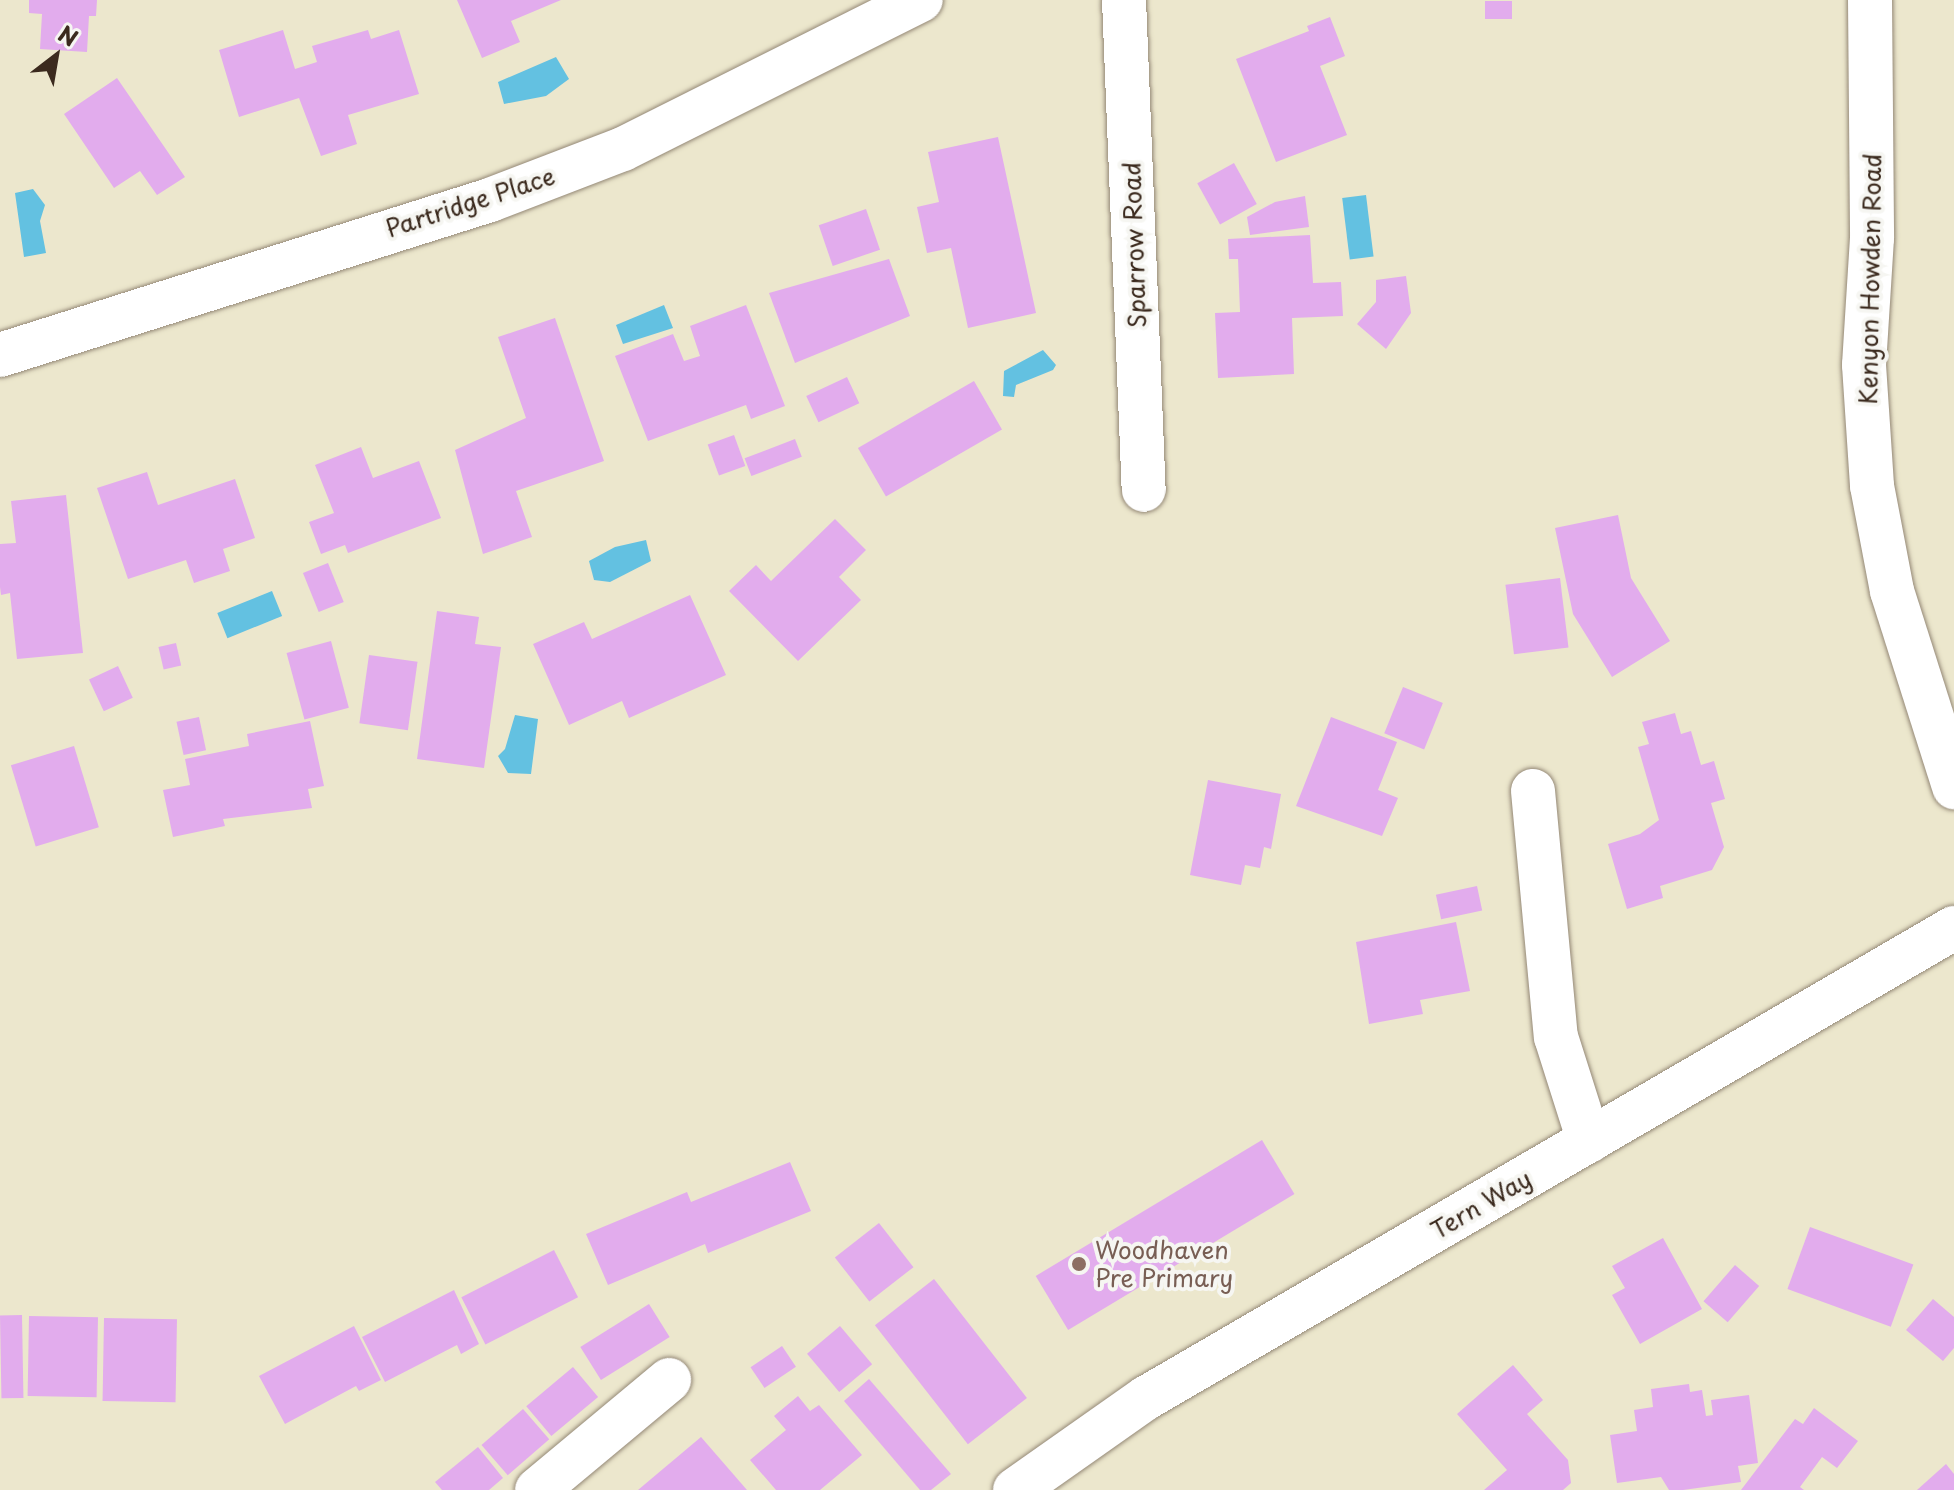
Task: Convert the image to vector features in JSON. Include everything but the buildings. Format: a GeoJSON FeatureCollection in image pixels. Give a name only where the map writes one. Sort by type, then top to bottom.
{"type":"FeatureCollection","features":[{"type":"Feature","properties":{"kind":"street","name":"Partridge Place"},"geometry":{"type":"LineString","coordinates":[[0,355],[490,200],[623,149],[921,0]]}},
{"type":"Feature","properties":{"kind":"street","name":"Sparrow Road"},"geometry":{"type":"LineString","coordinates":[[1124,0],[1144,490]]}},
{"type":"Feature","properties":{"kind":"street","name":"Kenyon Howden Road"},"geometry":{"type":"LineString","coordinates":[[1870,0],[1872,238],[1864,365],[1872,486],[1892,591],[1954,787]]}},
{"type":"Feature","properties":{"kind":"street"},"geometry":{"type":"LineString","coordinates":[[1533,791],[1556,1037],[1589,1141]]}},
{"type":"Feature","properties":{"kind":"street","name":"Tern Way"},"geometry":{"type":"LineString","coordinates":[[1015,1490],[1146,1398],[1954,928]]}},
{"type":"Feature","properties":{"kind":"street"},"geometry":{"type":"LineString","coordinates":[[537,1490],[669,1380]]}},
{"type":"Feature","properties":{"kind":"water"},"geometry":{"type":"Polygon","coordinates":[[[556,57],[569,79],[546,96],[504,104],[498,82],[556,57]]]}},
{"type":"Feature","properties":{"kind":"water"},"geometry":{"type":"Polygon","coordinates":[[[33,189],[45,205],[40,221],[46,253],[24,257],[15,193],[33,189]]]}},
{"type":"Feature","properties":{"kind":"water"},"geometry":{"type":"Polygon","coordinates":[[[1366,195],[1374,257],[1350,259],[1342,198],[1366,195]]]}},
{"type":"Feature","properties":{"kind":"water"},"geometry":{"type":"Polygon","coordinates":[[[664,305],[673,328],[623,344],[616,325],[664,305]]]}},
{"type":"Feature","properties":{"kind":"water"},"geometry":{"type":"Polygon","coordinates":[[[1043,350],[1056,365],[1053,370],[1016,385],[1014,397],[1003,396],[1004,371],[1043,350]]]}},
{"type":"Feature","properties":{"kind":"water"},"geometry":{"type":"Polygon","coordinates":[[[646,540],[651,561],[610,582],[594,580],[589,561],[615,547],[646,540]]]}},
{"type":"Feature","properties":{"kind":"water"},"geometry":{"type":"Polygon","coordinates":[[[272,591],[282,616],[227,638],[217,613],[272,591]]]}},
{"type":"Feature","properties":{"kind":"water"},"geometry":{"type":"Polygon","coordinates":[[[515,715],[538,719],[531,774],[508,773],[498,756],[505,749],[515,715]]]}},
{"type":"Feature","properties":{"kind":"place","name":"Woodhaven Pre Primary"},"geometry":{"type":"Point","coordinates":[1079,1264]}}]}
